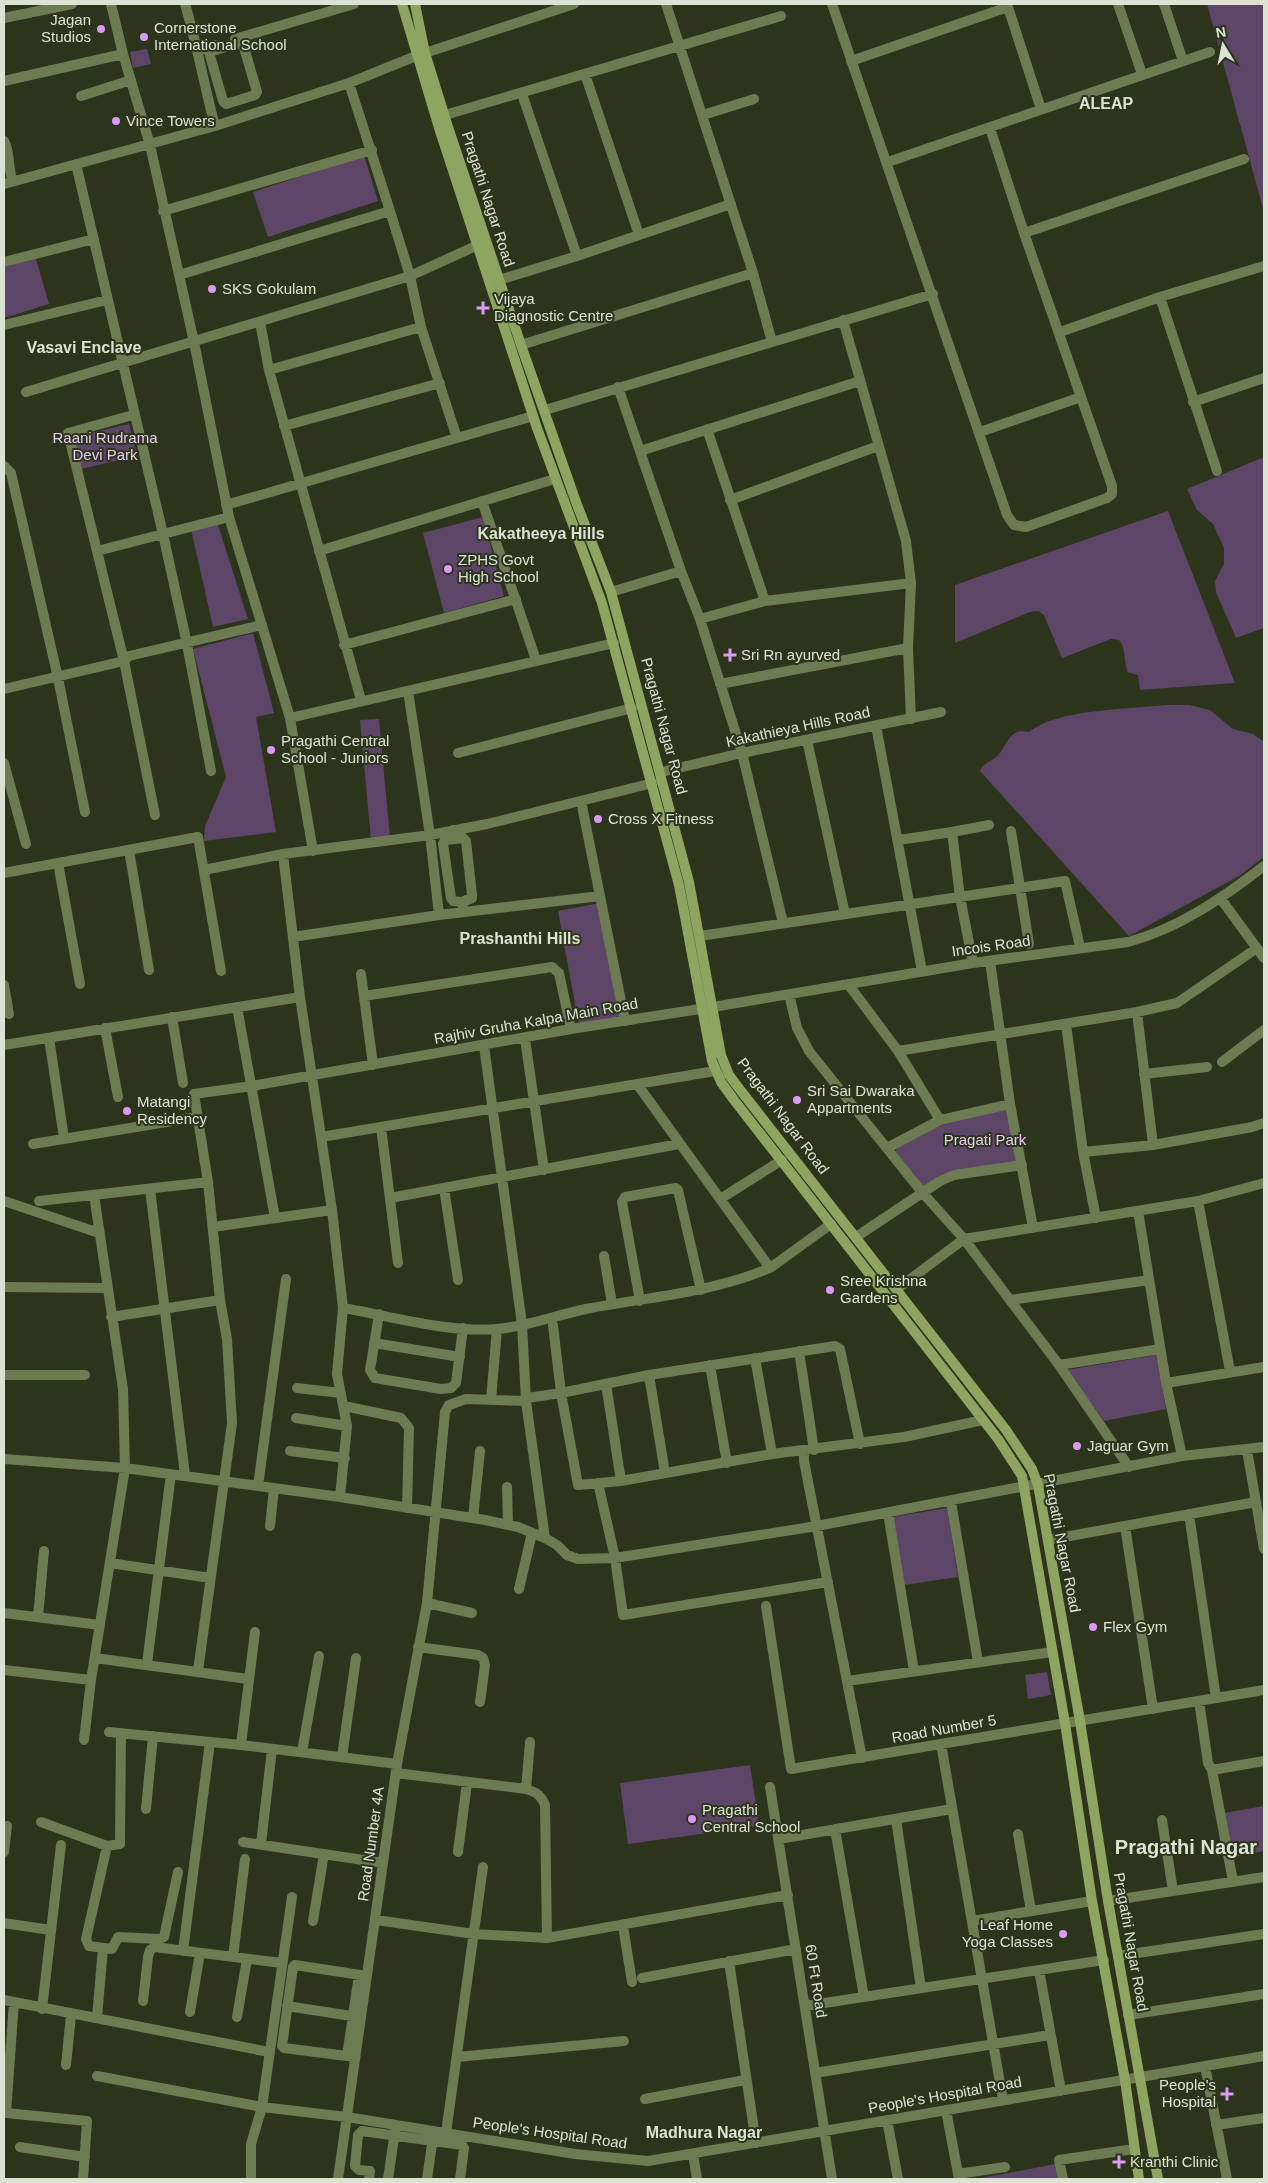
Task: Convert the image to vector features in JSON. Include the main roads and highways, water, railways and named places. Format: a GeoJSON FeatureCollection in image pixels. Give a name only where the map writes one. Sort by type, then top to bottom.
{"type":"FeatureCollection","features":[{"type":"Feature","properties":{"kind":"main road","name":"Pragathi Nagar Road"},"geometry":{"type":"LineString","coordinates":[[402,4],[445,115],[521,345],[576,502],[611,592],[689,882],[700,936],[708,1008],[707,1042],[715,1071],[734,1100],[1018,1466],[1024,1487],[1065,1723],[1092,1902],[1104,1960],[1139,2179]]}},
{"type":"Feature","properties":{"kind":"main road","name":"Pragathi Nagar Road"},"geometry":{"type":"LineString","coordinates":[[415,4],[421,54],[478,245],[533,416],[602,603],[614,643],[653,783],[721,1056],[729,1075],[1006,1430],[1032,1469],[1038,1485],[1080,1721],[1108,1901],[1158,2179]]}},
{"type":"Feature","properties":{"kind":"place","name":"Jagan Studios"},"geometry":{"type":"Point","coordinates":[101,29]}},
{"type":"Feature","properties":{"kind":"place","name":"Cornerstone International School"},"geometry":{"type":"Point","coordinates":[144,37]}},
{"type":"Feature","properties":{"kind":"place","name":"Vince Towers"},"geometry":{"type":"Point","coordinates":[116,121]}},
{"type":"Feature","properties":{"kind":"place","name":"SKS Gokulam"},"geometry":{"type":"Point","coordinates":[212,289]}},
{"type":"Feature","properties":{"kind":"place","name":"Vijaya Diagnostic Centre"},"geometry":{"type":"Point","coordinates":[483,308]}},
{"type":"Feature","properties":{"kind":"place","name":"ZPHS Govt High School"},"geometry":{"type":"Point","coordinates":[448,569]}},
{"type":"Feature","properties":{"kind":"place","name":"Sri Rn ayurved"},"geometry":{"type":"Point","coordinates":[730,655]}},
{"type":"Feature","properties":{"kind":"place","name":"Pragathi Central School - Juniors"},"geometry":{"type":"Point","coordinates":[271,750]}},
{"type":"Feature","properties":{"kind":"place","name":"Cross X Fitness"},"geometry":{"type":"Point","coordinates":[598,819]}},
{"type":"Feature","properties":{"kind":"place","name":"Sri Sai Dwaraka Appartments"},"geometry":{"type":"Point","coordinates":[797,1100]}},
{"type":"Feature","properties":{"kind":"place","name":"Matangi Residency"},"geometry":{"type":"Point","coordinates":[127,1111]}},
{"type":"Feature","properties":{"kind":"place","name":"Sree Krishna Gardens"},"geometry":{"type":"Point","coordinates":[830,1290]}},
{"type":"Feature","properties":{"kind":"place","name":"Jaguar Gym"},"geometry":{"type":"Point","coordinates":[1077,1446]}},
{"type":"Feature","properties":{"kind":"place","name":"Flex Gym"},"geometry":{"type":"Point","coordinates":[1093,1627]}},
{"type":"Feature","properties":{"kind":"place","name":"Pragathi Central School"},"geometry":{"type":"Point","coordinates":[692,1819]}},
{"type":"Feature","properties":{"kind":"place","name":"Leaf Home Yoga Classes"},"geometry":{"type":"Point","coordinates":[1063,1934]}},
{"type":"Feature","properties":{"kind":"place","name":"People's Hospital"},"geometry":{"type":"Point","coordinates":[1227,2094]}},
{"type":"Feature","properties":{"kind":"place","name":"Kranthi Clinic"},"geometry":{"type":"Point","coordinates":[1119,2162]}},
{"type":"Feature","properties":{"kind":"district","name":"ALEAP"},"geometry":{"type":"Point","coordinates":[1106,103]}},
{"type":"Feature","properties":{"kind":"district","name":"Vasavi Enclave"},"geometry":{"type":"Point","coordinates":[84,347]}},
{"type":"Feature","properties":{"kind":"district","name":"Kakatheeya Hills"},"geometry":{"type":"Point","coordinates":[541,533]}},
{"type":"Feature","properties":{"kind":"district","name":"Prashanthi Hills"},"geometry":{"type":"Point","coordinates":[520,938]}},
{"type":"Feature","properties":{"kind":"district","name":"Pragathi Nagar"},"geometry":{"type":"Point","coordinates":[1186,1847]}},
{"type":"Feature","properties":{"kind":"district","name":"Madhura Nagar"},"geometry":{"type":"Point","coordinates":[704,2132]}},
{"type":"Feature","properties":{"kind":"park label","name":"Raani Rudrama Devi Park"},"geometry":{"type":"Point","coordinates":[105,446]}},
{"type":"Feature","properties":{"kind":"park label","name":"Pragati Park"},"geometry":{"type":"Point","coordinates":[985,1140]}}]}
